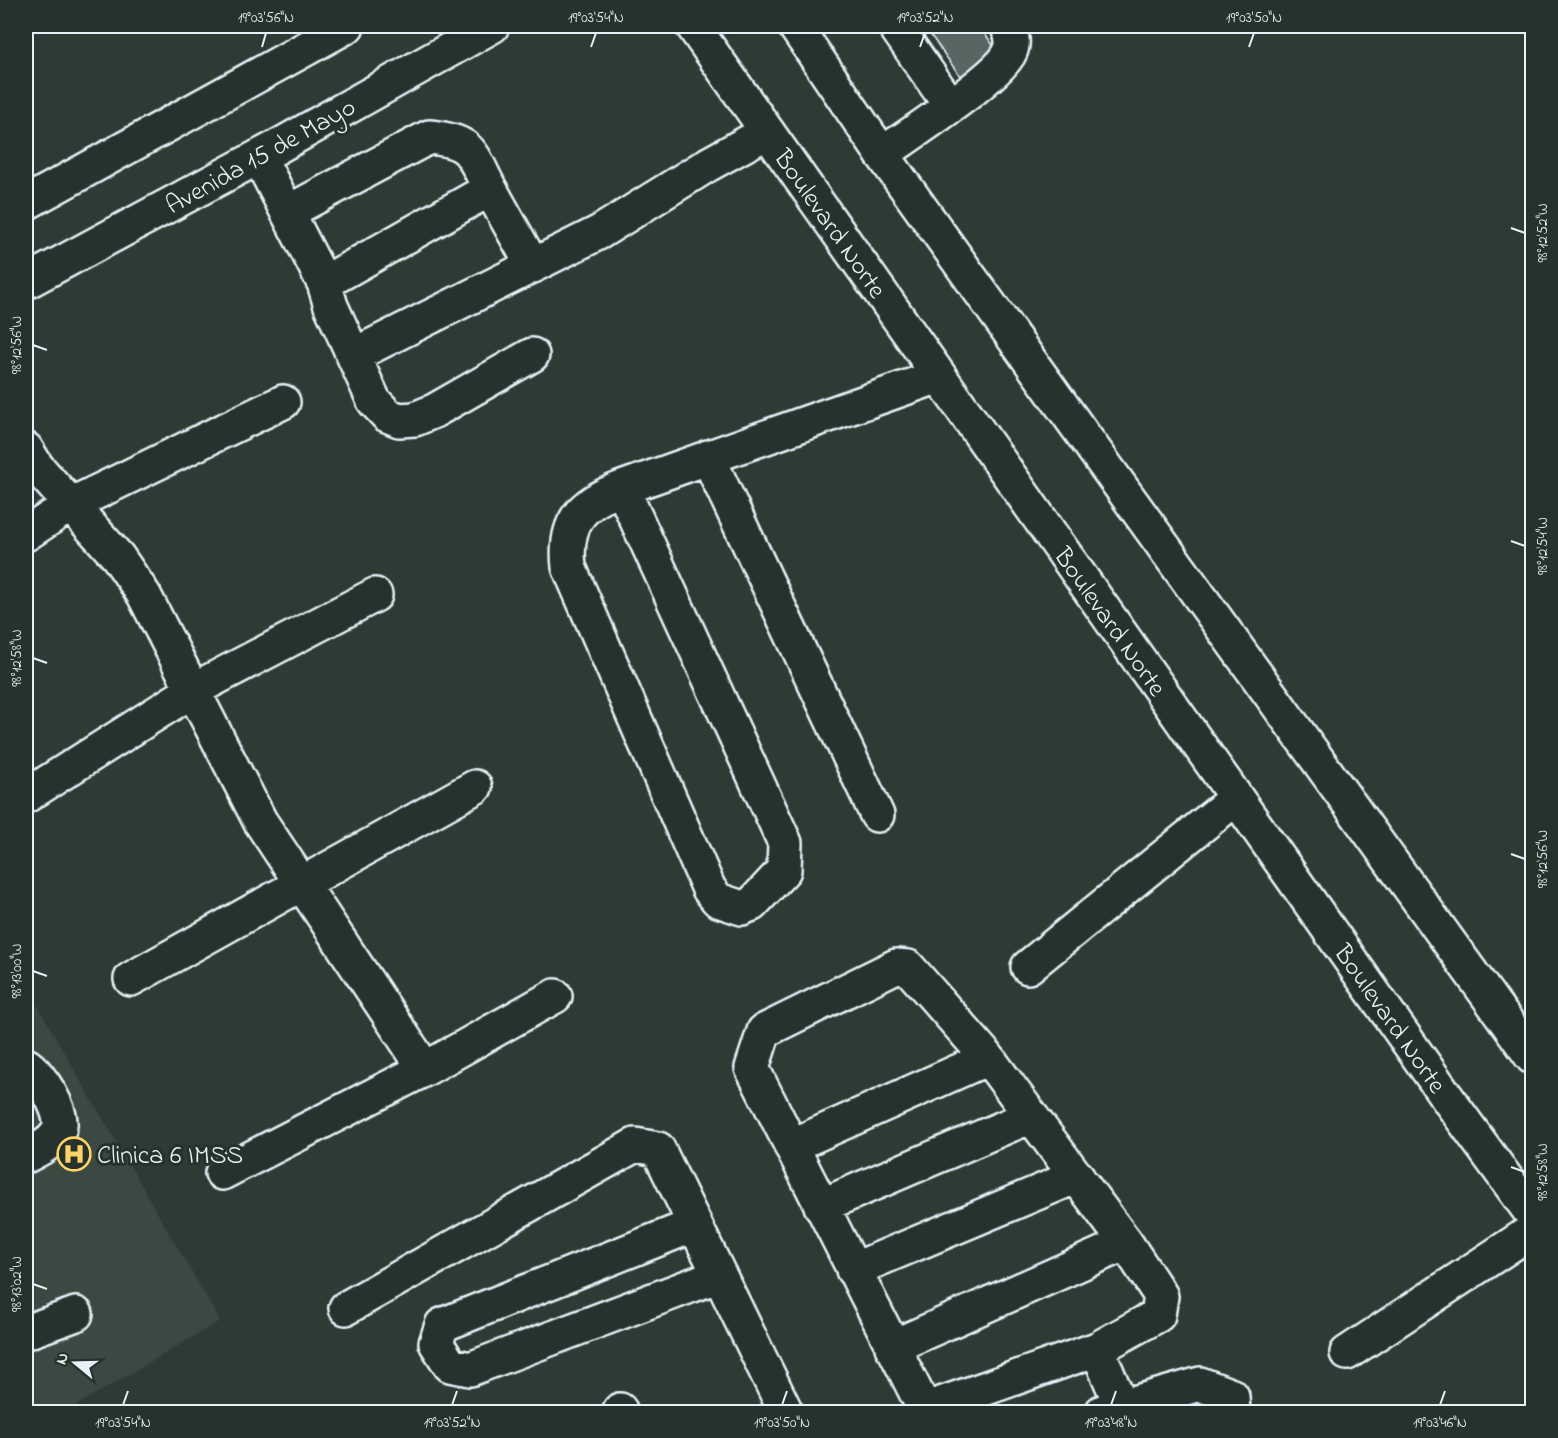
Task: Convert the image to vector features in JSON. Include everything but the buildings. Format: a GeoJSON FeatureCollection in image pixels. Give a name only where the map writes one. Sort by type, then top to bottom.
{"type":"FeatureCollection","features":[{"type":"Feature","properties":{"kind":"main road"},"geometry":{"type":"LineString","coordinates":[[26,203],[347,26]]}},
{"type":"Feature","properties":{"kind":"main road","name":"Avenida 15 de Mayo"},"geometry":{"type":"LineString","coordinates":[[26,282],[259,157],[492,26]]}},
{"type":"Feature","properties":{"kind":"main road","name":"Boulevard Norte"},"geometry":{"type":"LineString","coordinates":[[693,26],[1236,798],[1533,1214]]}},
{"type":"Feature","properties":{"kind":"main road"},"geometry":{"type":"LineString","coordinates":[[795,26],[882,154],[1533,1057]]}},
{"type":"Feature","properties":{"kind":"main road"},"geometry":{"type":"LineString","coordinates":[[895,26],[950,105]]}},
{"type":"Feature","properties":{"kind":"main road"},"geometry":{"type":"LineString","coordinates":[[882,154],[987,77],[1009,55],[1013,46],[1007,26]]}},
{"type":"Feature","properties":{"kind":"main road"},"geometry":{"type":"LineString","coordinates":[[354,355],[600,232],[709,164],[767,132]]}},
{"type":"Feature","properties":{"kind":"main road"},"geometry":{"type":"LineString","coordinates":[[288,212],[429,137],[456,140],[471,153],[533,266]]}},
{"type":"Feature","properties":{"kind":"main road"},"geometry":{"type":"LineString","coordinates":[[259,157],[324,283],[374,401],[387,415],[399,420],[415,419],[434,411],[532,355]]}},
{"type":"Feature","properties":{"kind":"main road"},"geometry":{"type":"LineString","coordinates":[[324,283],[490,189]]}},
{"type":"Feature","properties":{"kind":"main road"},"geometry":{"type":"LineString","coordinates":[[622,488],[785,843],[784,870],[752,904],[742,908],[718,900],[709,889],[569,567],[567,544],[583,508],[598,497],[622,488],[939,376]]}},
{"type":"Feature","properties":{"kind":"main road"},"geometry":{"type":"LineString","coordinates":[[26,534],[70,505],[283,402]]}},
{"type":"Feature","properties":{"kind":"main road"},"geometry":{"type":"LineString","coordinates":[[26,449],[37,468],[118,557],[144,595],[228,763],[260,821],[425,1069]]}},
{"type":"Feature","properties":{"kind":"main road"},"geometry":{"type":"LineString","coordinates":[[708,458],[877,815]]}},
{"type":"Feature","properties":{"kind":"main road"},"geometry":{"type":"LineString","coordinates":[[26,796],[193,690],[375,595]]}},
{"type":"Feature","properties":{"kind":"main road"},"geometry":{"type":"LineString","coordinates":[[131,979],[475,787]]}},
{"type":"Feature","properties":{"kind":"main road"},"geometry":{"type":"LineString","coordinates":[[1028,968],[1236,798]]}},
{"type":"Feature","properties":{"kind":"main road"},"geometry":{"type":"LineString","coordinates":[[896,966],[908,967],[988,1058],[1126,1243],[1161,1296],[1158,1315],[1097,1349],[925,1411],[752,1068],[764,1030],[896,966]]}},
{"type":"Feature","properties":{"kind":"main road"},"geometry":{"type":"LineString","coordinates":[[222,1173],[425,1069],[555,996]]}},
{"type":"Feature","properties":{"kind":"main road"},"geometry":{"type":"LineString","coordinates":[[791,1146],[988,1058]]}},
{"type":"Feature","properties":{"kind":"main road"},"geometry":{"type":"LineString","coordinates":[[26,1065],[38,1073],[60,1115],[59,1129],[46,1146],[26,1156]]}},
{"type":"Feature","properties":{"kind":"main road"},"geometry":{"type":"LineString","coordinates":[[821,1206],[1031,1116]]}},
{"type":"Feature","properties":{"kind":"main road"},"geometry":{"type":"LineString","coordinates":[[346,1308],[635,1145],[658,1149],[786,1413]]}},
{"type":"Feature","properties":{"kind":"main road"},"geometry":{"type":"LineString","coordinates":[[853,1270],[1077,1176]]}},
{"type":"Feature","properties":{"kind":"main road"},"geometry":{"type":"LineString","coordinates":[[694,1225],[442,1325],[436,1343],[450,1365],[470,1369],[719,1275]]}},
{"type":"Feature","properties":{"kind":"main road"},"geometry":{"type":"LineString","coordinates":[[1347,1353],[1533,1231]]}},
{"type":"Feature","properties":{"kind":"main road"},"geometry":{"type":"LineString","coordinates":[[892,1347],[1126,1243]]}},
{"type":"Feature","properties":{"kind":"main road"},"geometry":{"type":"LineString","coordinates":[[26,1332],[76,1314]]}},
{"type":"Feature","properties":{"kind":"main road"},"geometry":{"type":"LineString","coordinates":[[1097,1349],[1112,1409],[1200,1384],[1232,1396],[1233,1413]]}},
{"type":"Feature","properties":{"kind":"shaded area","name":"Clinica 6 IMSS"},"geometry":{"type":"Polygon","coordinates":[[[26,986],[220,1321],[65,1412],[26,1412],[26,986]]]}},
{"type":"Feature","properties":{"kind":"place","name":"Clinica 6 IMSS"},"geometry":{"type":"Point","coordinates":[74,1154]}}]}
